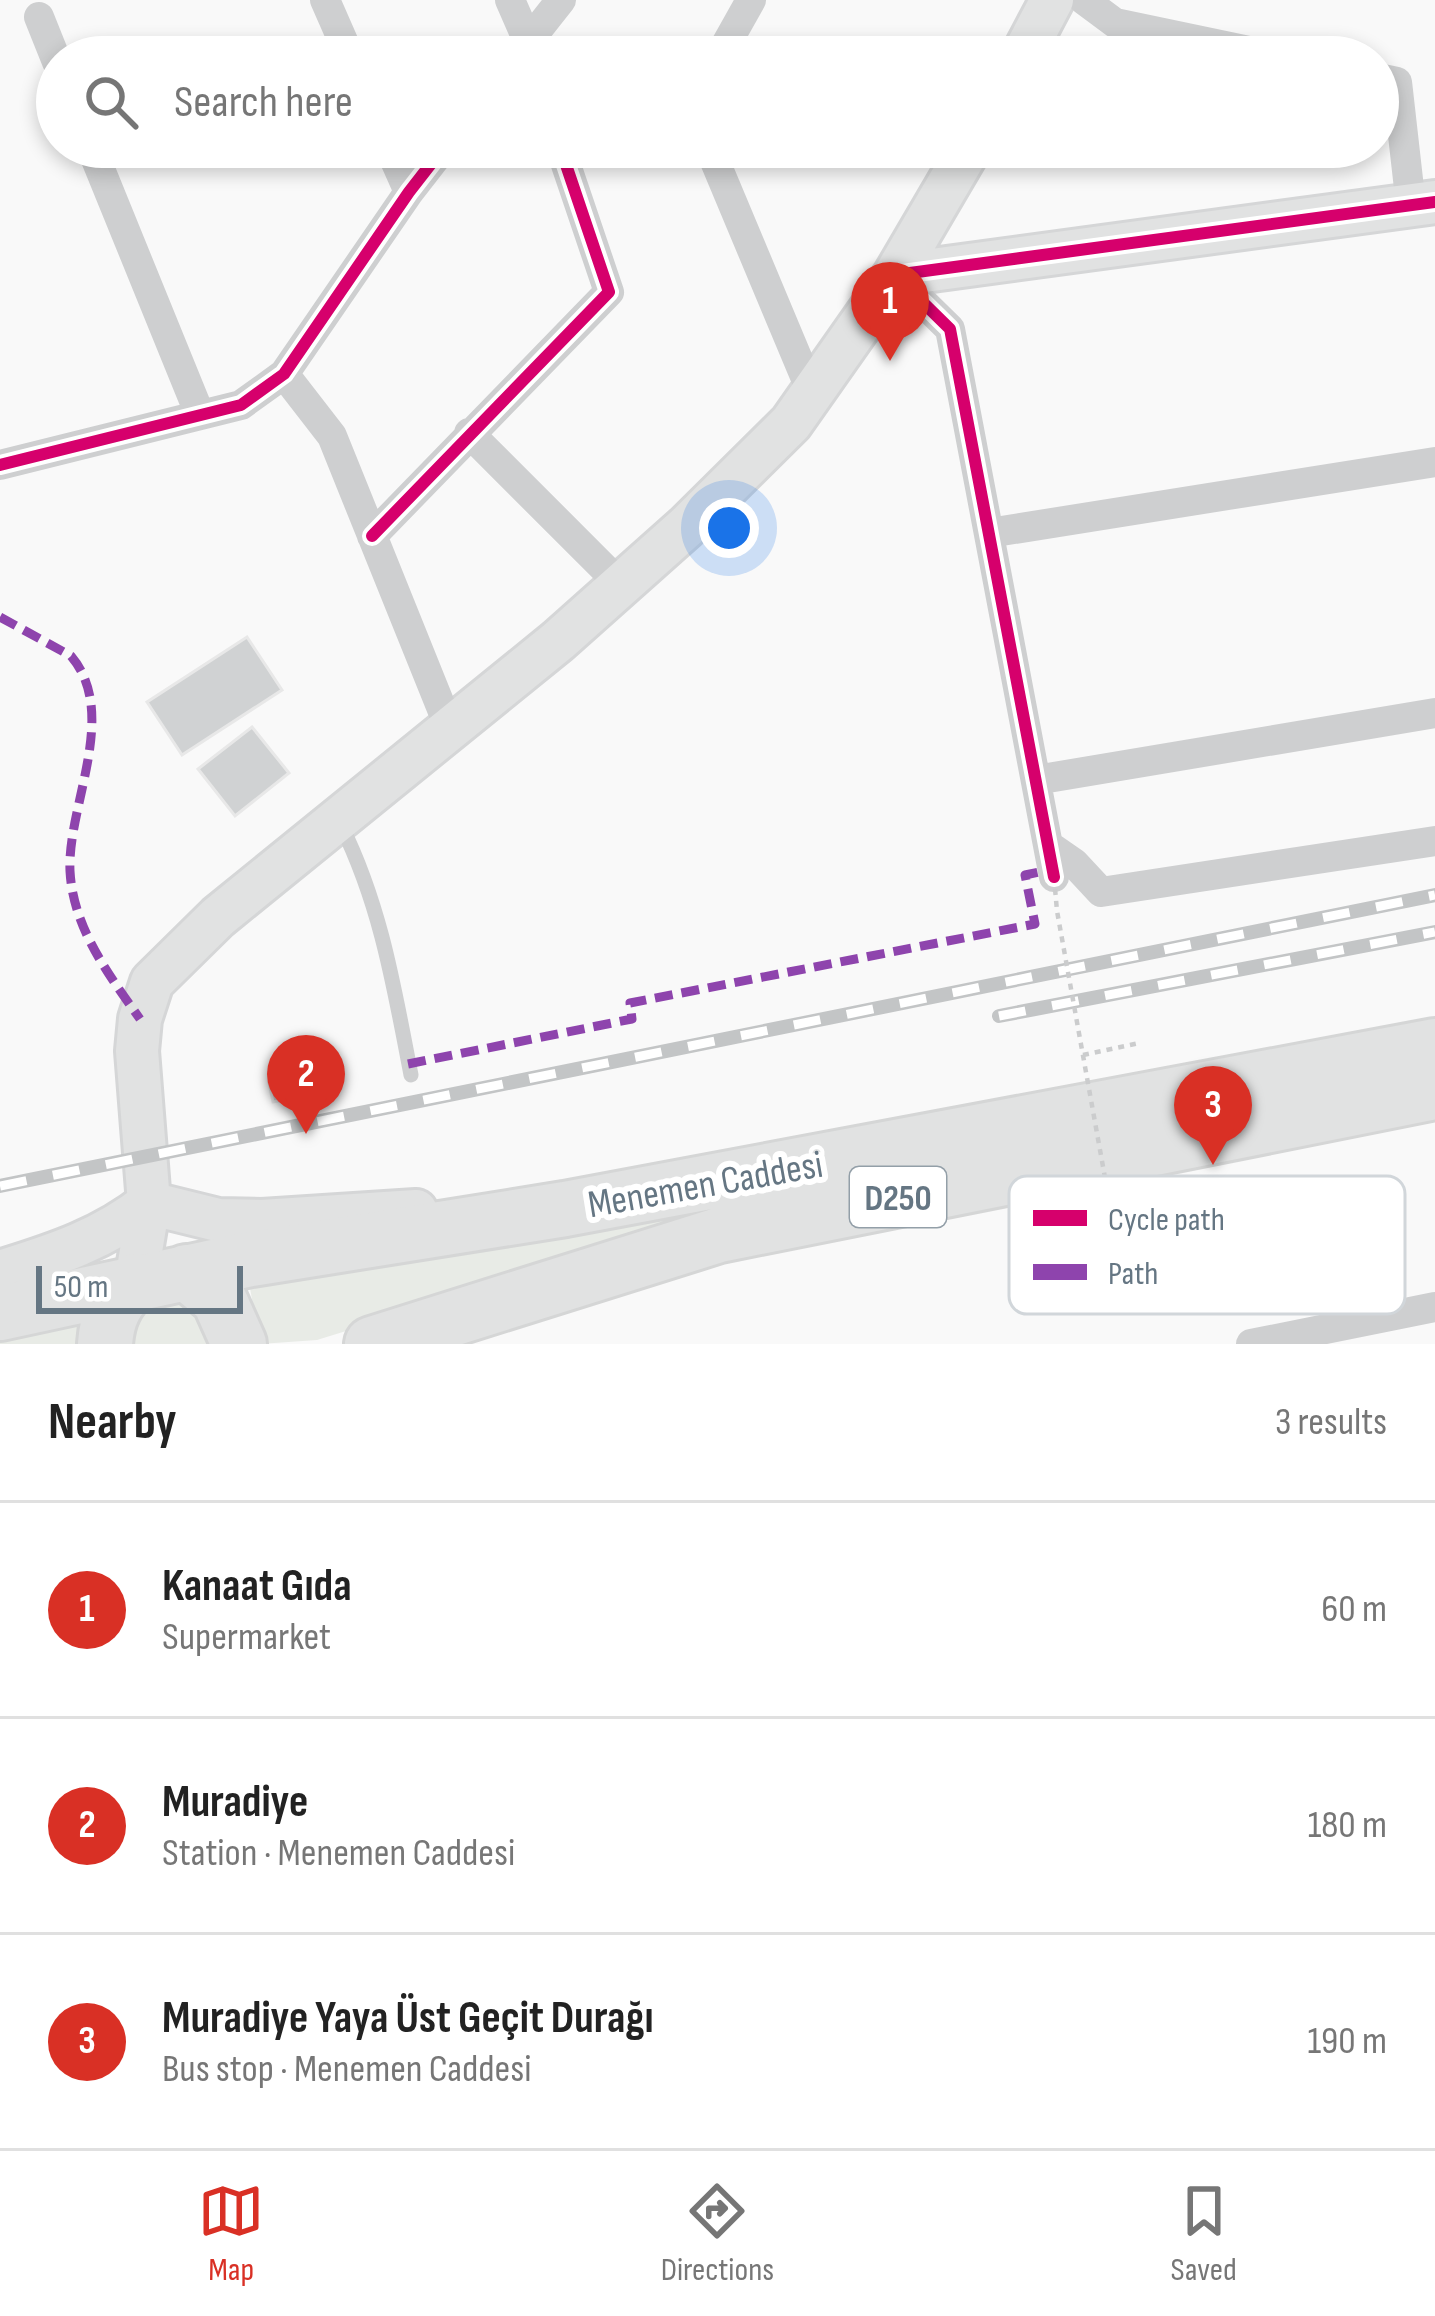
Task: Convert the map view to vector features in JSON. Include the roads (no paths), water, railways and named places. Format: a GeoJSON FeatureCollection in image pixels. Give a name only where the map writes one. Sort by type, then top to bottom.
{"type":"FeatureCollection","features":[{"type":"Feature","properties":{"kind":"highway","name":"Menemen Caddesi"},"geometry":{"type":"LineString","coordinates":[[0,1313],[161,1276],[565,1209],[1435,1046]]}},
{"type":"Feature","properties":{"kind":"highway","name":"Menemen Caddesi"},"geometry":{"type":"LineString","coordinates":[[1014,1176],[1435,1092]]}},
{"type":"Feature","properties":{"kind":"highway","name":"Menemen Caddesi"},"geometry":{"type":"LineString","coordinates":[[372,1344],[719,1235],[1009,1177]]}},
{"type":"Feature","properties":{"kind":"highway"},"geometry":{"type":"LineString","coordinates":[[106,1344],[113,1306],[161,1276],[219,1299],[239,1344]]}},
{"type":"Feature","properties":{"kind":"main road"},"geometry":{"type":"LineString","coordinates":[[1033,36],[1052,0]]}},
{"type":"Feature","properties":{"kind":"main road"},"geometry":{"type":"LineString","coordinates":[[161,1276],[149,1203],[137,1051],[140,1019],[152,982],[218,917],[621,585],[791,423],[895,275],[958,168]]}},
{"type":"Feature","properties":{"kind":"main road"},"geometry":{"type":"LineString","coordinates":[[895,275],[1423,204]]}},
{"type":"Feature","properties":{"kind":"main road"},"geometry":{"type":"LineString","coordinates":[[0,1272],[107,1233],[149,1203],[240,1221],[413,1210],[565,1209]]}},
{"type":"Feature","properties":{"kind":"street"},"geometry":{"type":"LineString","coordinates":[[326,0],[341,36]]}},
{"type":"Feature","properties":{"kind":"street"},"geometry":{"type":"LineString","coordinates":[[510,0],[521,36]]}},
{"type":"Feature","properties":{"kind":"street"},"geometry":{"type":"LineString","coordinates":[[536,36],[561,0]]}},
{"type":"Feature","properties":{"kind":"street"},"geometry":{"type":"LineString","coordinates":[[731,36],[751,0]]}},
{"type":"Feature","properties":{"kind":"street"},"geometry":{"type":"LineString","coordinates":[[1084,0],[1115,23],[1177,36]]}},
{"type":"Feature","properties":{"kind":"street"},"geometry":{"type":"LineString","coordinates":[[39,17],[47,36]]}},
{"type":"Feature","properties":{"kind":"street"},"geometry":{"type":"LineString","coordinates":[[1399,91],[1423,204]]}},
{"type":"Feature","properties":{"kind":"street"},"geometry":{"type":"LineString","coordinates":[[100,168],[200,415]]}},
{"type":"Feature","properties":{"kind":"street"},"geometry":{"type":"LineString","coordinates":[[398,168],[409,192]]}},
{"type":"Feature","properties":{"kind":"street"},"geometry":{"type":"LineString","coordinates":[[2,458],[241,405],[284,374],[428,168]]}},
{"type":"Feature","properties":{"kind":"street"},"geometry":{"type":"LineString","coordinates":[[372,536],[609,292],[567,168]]}},
{"type":"Feature","properties":{"kind":"street"},"geometry":{"type":"LineString","coordinates":[[718,168],[812,393]]}},
{"type":"Feature","properties":{"kind":"street"},"geometry":{"type":"LineString","coordinates":[[895,275],[950,329],[1054,877]]}},
{"type":"Feature","properties":{"kind":"street"},"geometry":{"type":"LineString","coordinates":[[284,374],[332,436],[450,729]]}},
{"type":"Feature","properties":{"kind":"street"},"geometry":{"type":"LineString","coordinates":[[469,433],[621,585]]}},
{"type":"Feature","properties":{"kind":"street"},"geometry":{"type":"LineString","coordinates":[[989,533],[1435,462]]}},
{"type":"Feature","properties":{"kind":"street"},"geometry":{"type":"LineString","coordinates":[[1036,780],[1435,713]]}},
{"type":"Feature","properties":{"kind":"street"},"geometry":{"type":"LineString","coordinates":[[1048,845],[1074,863],[1101,892],[1435,841]]}},
{"type":"Feature","properties":{"kind":"street"},"geometry":{"type":"LineString","coordinates":[[1405,1312],[1435,1306]]}},
{"type":"Feature","properties":{"kind":"street"},"geometry":{"type":"LineString","coordinates":[[1252,1344],[1396,1314]]}},
{"type":"Feature","properties":{"kind":"lane"},"geometry":{"type":"LineString","coordinates":[[339,820],[367,877],[383,933],[411,1075]]}},
{"type":"Feature","properties":{"kind":"railway"},"geometry":{"type":"LineString","coordinates":[[0,1186],[1435,895]]}},
{"type":"Feature","properties":{"kind":"railway"},"geometry":{"type":"LineString","coordinates":[[999,1016],[1435,932]]}},
{"type":"Feature","properties":{"kind":"place","name":"Kanaat Gıda"},"geometry":{"type":"Point","coordinates":[890,361]}},
{"type":"Feature","properties":{"kind":"place","name":"Muradiye"},"geometry":{"type":"Point","coordinates":[306,1134]}},
{"type":"Feature","properties":{"kind":"place","name":"Muradiye Yaya Üst Geçit Durağı"},"geometry":{"type":"Point","coordinates":[1213,1165]}}]}
